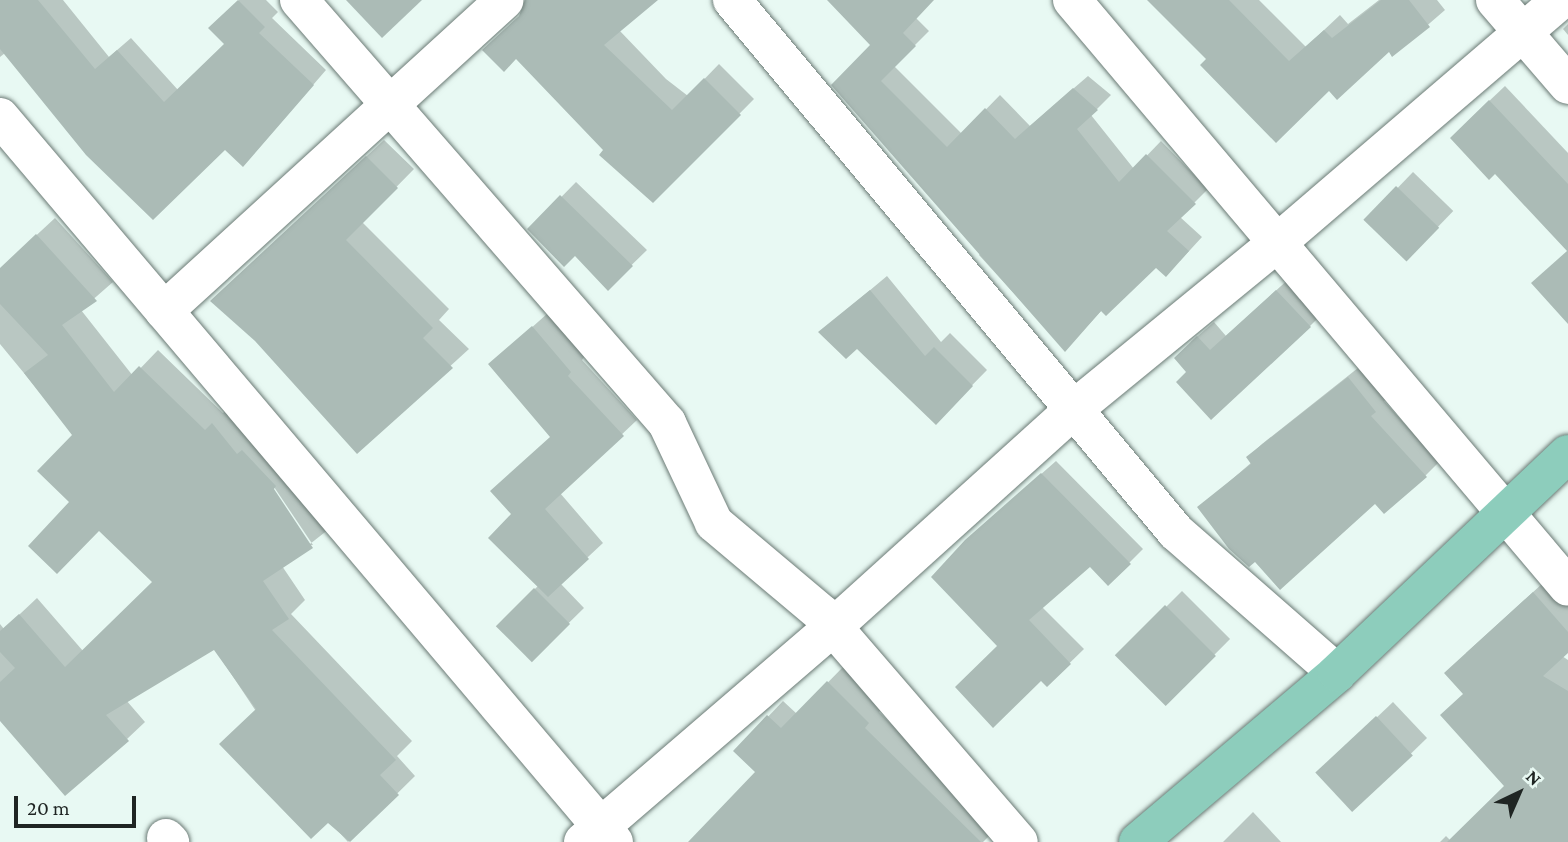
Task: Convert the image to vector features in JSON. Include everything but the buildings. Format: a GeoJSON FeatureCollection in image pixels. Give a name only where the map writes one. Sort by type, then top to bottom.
{"type":"FeatureCollection","features":[{"type":"Feature","properties":{"kind":"main road"},"geometry":{"type":"LineString","coordinates":[[1138,842],[1337,673],[1568,454]]}},
{"type":"Feature","properties":{"kind":"street"},"geometry":{"type":"LineString","coordinates":[[299,0],[667,422],[714,523],[834,628],[1019,842]]}},
{"type":"Feature","properties":{"kind":"street"},"geometry":{"type":"LineString","coordinates":[[164,311],[504,0]]}},
{"type":"Feature","properties":{"kind":"street"},"geometry":{"type":"LineString","coordinates":[[732,0],[1176,532],[1337,673]]}},
{"type":"Feature","properties":{"kind":"street"},"geometry":{"type":"LineString","coordinates":[[1072,0],[1568,587]]}},
{"type":"Feature","properties":{"kind":"street"},"geometry":{"type":"LineString","coordinates":[[1494,0],[1568,85]]}},
{"type":"Feature","properties":{"kind":"street"},"geometry":{"type":"LineString","coordinates":[[0,117],[599,837],[1073,410],[1277,243],[1561,0]]}}]}
